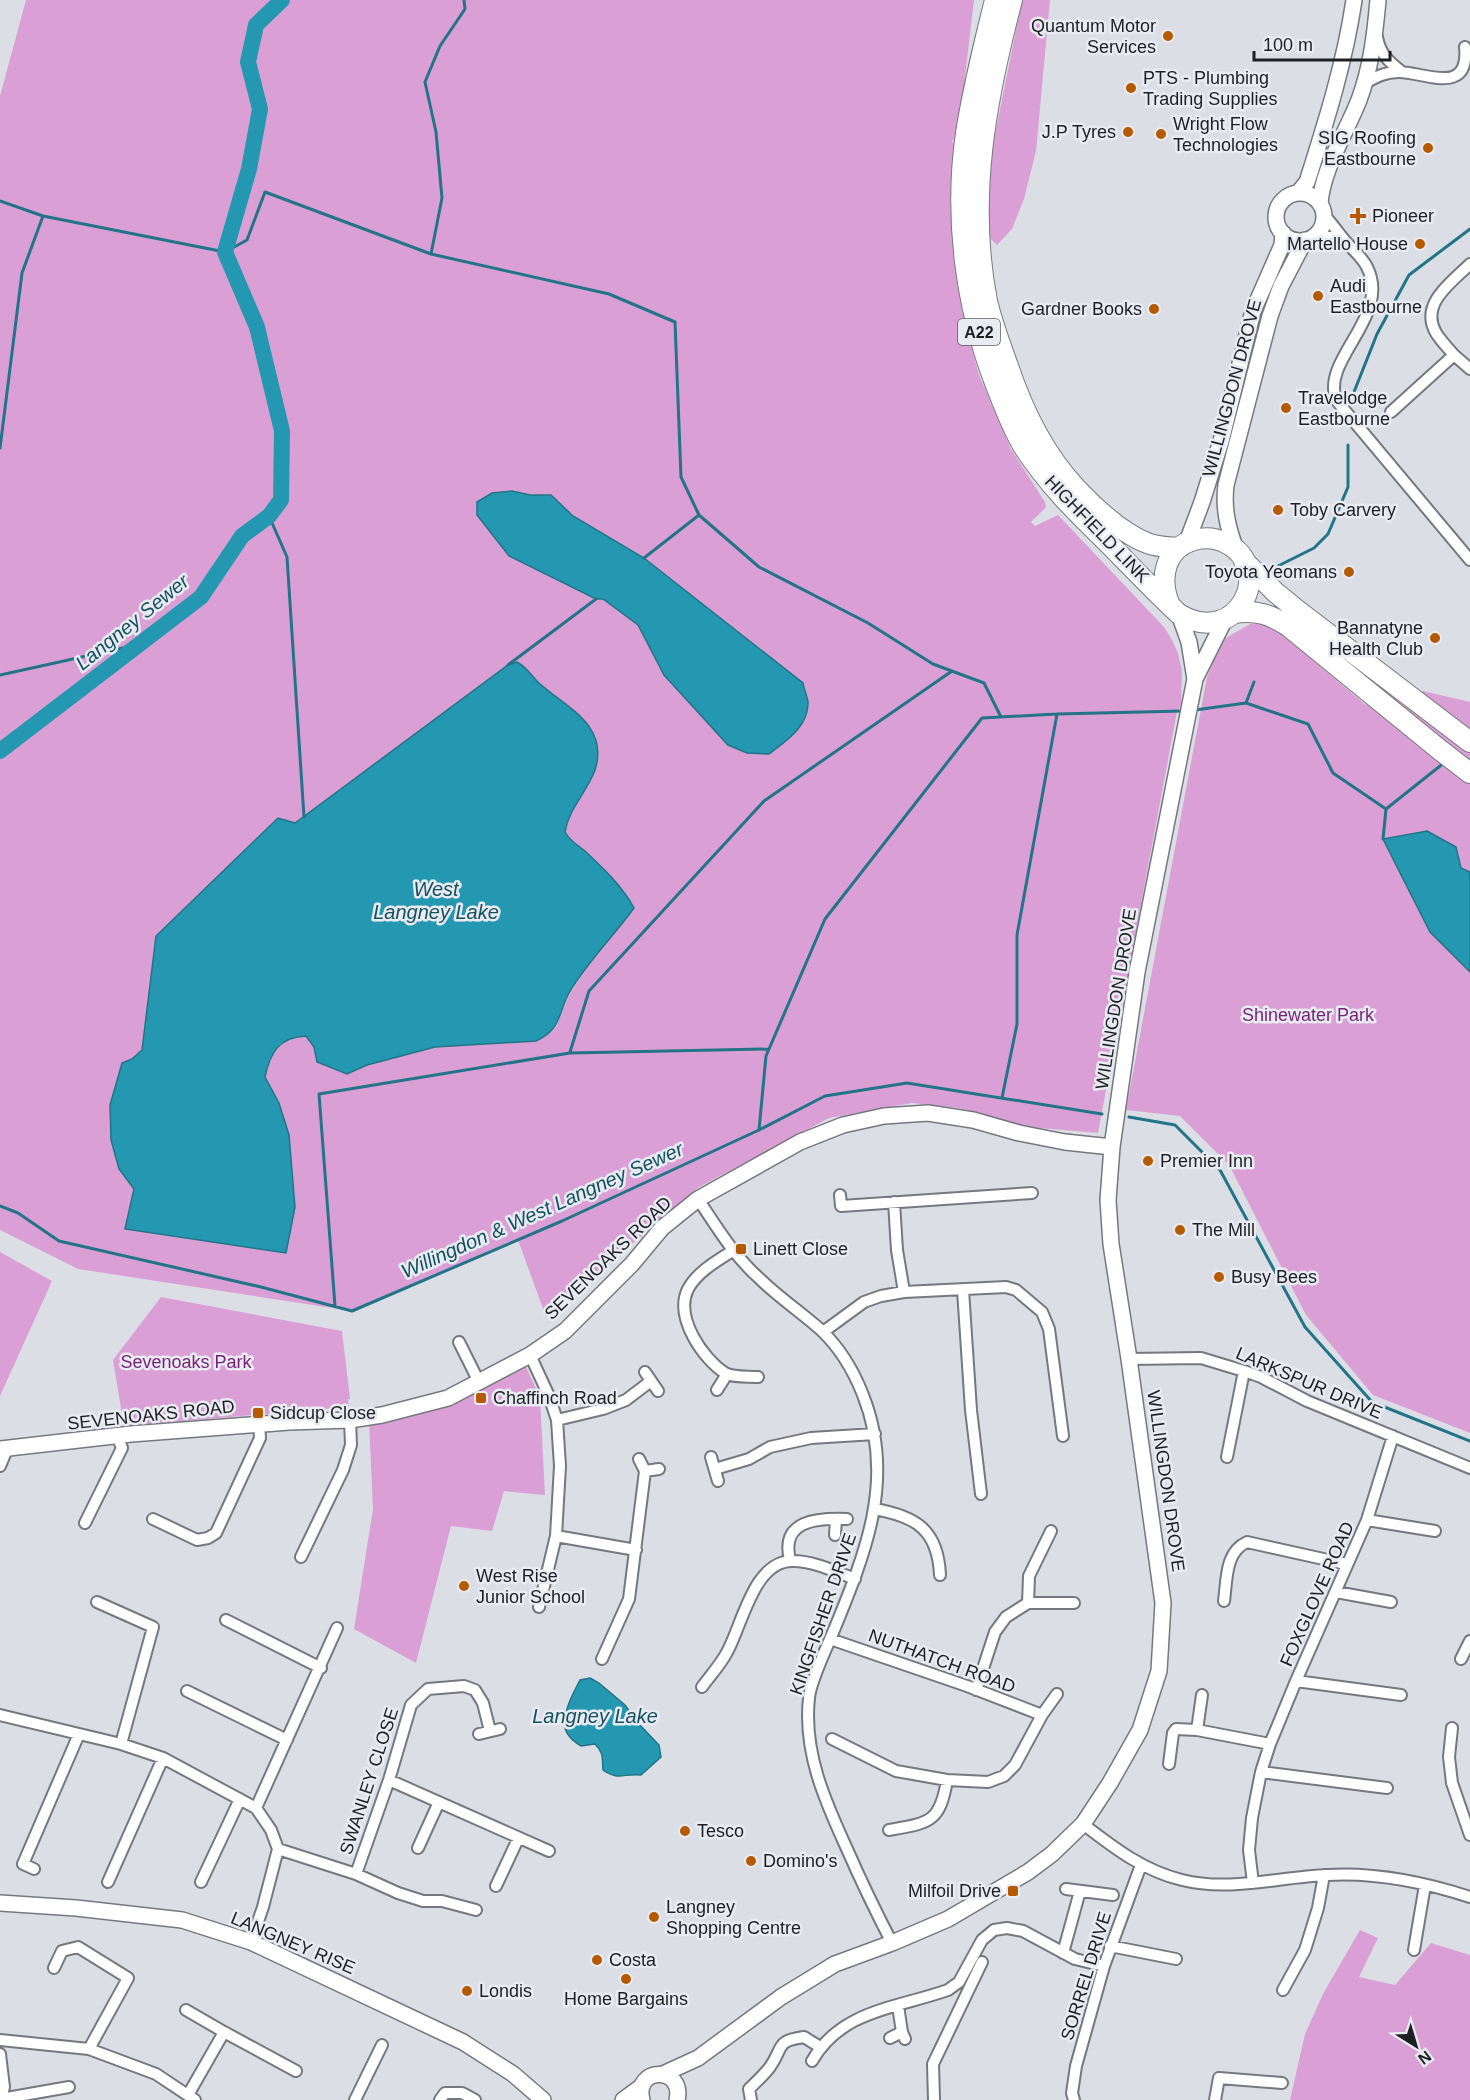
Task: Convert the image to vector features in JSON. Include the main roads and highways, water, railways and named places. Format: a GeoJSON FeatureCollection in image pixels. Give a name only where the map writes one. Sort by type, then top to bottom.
{"type":"FeatureCollection","features":[{"type":"Feature","properties":{"kind":"highway","name":"HIGHFIELD LINK"},"geometry":{"type":"LineString","coordinates":[[995,0],[973,95],[963,169],[964,255],[972,304],[985,354],[1009,418],[1039,469],[1058,494],[1174,609]]}},
{"type":"Feature","properties":{"kind":"highway","name":"HIGHFIELD LINK"},"geometry":{"type":"LineString","coordinates":[[1012,0],[991,86],[982,140],[979,184],[982,263],[987,301],[997,337],[1016,393],[1032,426],[1068,480],[1086,499],[1128,533],[1146,543],[1182,545]]}},
{"type":"Feature","properties":{"kind":"highway"},"geometry":{"type":"LineString","coordinates":[[1464,768],[1288,626],[1266,614],[1257,612],[1230,616],[1214,623],[1201,624],[1190,621],[1174,609],[1164,592],[1163,580],[1168,562],[1182,545],[1207,538],[1218,540],[1240,555],[1290,604],[1465,739]]}},
{"type":"Feature","properties":{"kind":"highway"},"geometry":{"type":"LineString","coordinates":[[1230,616],[1247,594],[1248,571],[1240,555]]}},
{"type":"Feature","properties":{"kind":"main road"},"geometry":{"type":"LineString","coordinates":[[1298,193],[1306,182],[1338,84],[1354,0]]}},
{"type":"Feature","properties":{"kind":"main road"},"geometry":{"type":"LineString","coordinates":[[1322,209],[1311,196],[1298,193],[1286,197],[1278,207],[1276,221],[1283,233],[1293,240],[1310,238],[1323,222],[1323,184],[1364,84],[1375,29],[1378,0]]}},
{"type":"Feature","properties":{"kind":"main road","name":"WILLINGDON DROVE"},"geometry":{"type":"LineString","coordinates":[[1182,545],[1199,511],[1221,441],[1253,311],[1282,245],[1283,233]]}},
{"type":"Feature","properties":{"kind":"main road","name":"WILLINGDON DROVE"},"geometry":{"type":"LineString","coordinates":[[1240,555],[1225,515],[1226,485],[1270,316],[1281,286],[1310,238]]}},
{"type":"Feature","properties":{"kind":"main road","name":"WILLINGDON DROVE"},"geometry":{"type":"LineString","coordinates":[[1174,609],[1189,642],[1195,679]]}},
{"type":"Feature","properties":{"kind":"main road","name":"WILLINGDON DROVE"},"geometry":{"type":"LineString","coordinates":[[623,2100],[642,2093],[650,2076],[663,2074],[698,2058],[781,1997],[826,1969],[948,1919],[998,1891],[1052,1854],[1083,1824],[1140,1730],[1159,1671],[1163,1603],[1129,1359],[1110,1244],[1108,1200],[1112,1147],[1137,972],[1195,679],[1230,616]]}},
{"type":"Feature","properties":{"kind":"main road","name":"SEVENOAKS ROAD"},"geometry":{"type":"LineString","coordinates":[[4,1448],[259,1424],[350,1420],[382,1415],[448,1398],[530,1355],[565,1331],[632,1264],[662,1228],[698,1199],[800,1142],[843,1125],[884,1116],[928,1113],[973,1120],[1019,1133],[1065,1142],[1112,1147]]}},
{"type":"Feature","properties":{"kind":"main road","name":"LANGNEY RISE"},"geometry":{"type":"LineString","coordinates":[[0,1903],[76,1908],[182,1920],[251,1942],[463,2042],[513,2074],[543,2100]]}},
{"type":"Feature","properties":{"kind":"main road","name":"WILLINGDON DROVE"},"geometry":{"type":"LineString","coordinates":[[677,2094],[698,2058]]}},
{"type":"Feature","properties":{"kind":"main road"},"geometry":{"type":"LineString","coordinates":[[663,2074],[672,2079],[677,2094]]}},
{"type":"Feature","properties":{"kind":"water"},"geometry":{"type":"Polygon","coordinates":[[[512,491],[530,495],[551,495],[573,516],[644,558],[803,683],[808,702],[801,726],[769,754],[747,753],[728,745],[664,675],[638,625],[603,599],[596,599],[509,556],[477,515],[477,502],[492,493],[512,491]]]}},
{"type":"Feature","properties":{"kind":"water","name":"West Langney Lake"},"geometry":{"type":"Polygon","coordinates":[[[517,662],[573,710],[591,730],[596,741],[598,755],[595,770],[570,815],[565,832],[612,878],[634,908],[576,982],[555,1027],[536,1041],[435,1047],[367,1065],[347,1074],[317,1062],[314,1047],[306,1036],[289,1039],[282,1043],[273,1054],[265,1077],[279,1103],[289,1135],[295,1207],[286,1253],[125,1229],[134,1189],[119,1169],[111,1140],[110,1105],[122,1063],[132,1059],[142,1050],[156,936],[278,818],[295,823],[508,665],[517,662]]]}},
{"type":"Feature","properties":{"kind":"water"},"geometry":{"type":"Polygon","coordinates":[[[1427,831],[1456,847],[1461,868],[1470,872],[1470,972],[1430,932],[1383,839],[1427,831]]]}},
{"type":"Feature","properties":{"kind":"water","name":"Langney Lake"},"geometry":{"type":"Polygon","coordinates":[[[590,1678],[625,1705],[659,1745],[661,1757],[641,1775],[617,1776],[608,1773],[603,1770],[601,1753],[595,1744],[581,1746],[567,1733],[565,1721],[572,1697],[580,1680],[590,1678]]]}},
{"type":"Feature","properties":{"kind":"waterway","name":"Langney Sewer"},"geometry":{"type":"LineString","coordinates":[[0,751],[201,597],[242,536],[269,516],[281,500],[282,431],[257,327],[225,252],[249,169],[260,109],[248,62],[256,25],[282,0]]}},
{"type":"Feature","properties":{"kind":"waterway"},"geometry":{"type":"LineString","coordinates":[[431,254],[442,198],[436,132],[425,82],[440,46],[465,9],[464,0]]}},
{"type":"Feature","properties":{"kind":"waterway"},"geometry":{"type":"LineString","coordinates":[[0,201],[43,216],[225,252],[247,240],[265,192],[431,254],[609,294],[675,322],[681,477],[699,515],[759,567],[868,623],[933,664],[984,683],[1001,717]]}},
{"type":"Feature","properties":{"kind":"waterway"},"geometry":{"type":"LineString","coordinates":[[0,448],[22,273],[43,216]]}},
{"type":"Feature","properties":{"kind":"waterway"},"geometry":{"type":"LineString","coordinates":[[1352,397],[1377,334],[1409,275],[1470,229]]}},
{"type":"Feature","properties":{"kind":"waterway"},"geometry":{"type":"LineString","coordinates":[[1276,567],[1314,548],[1328,534],[1348,487],[1348,445]]}},
{"type":"Feature","properties":{"kind":"waterway"},"geometry":{"type":"LineString","coordinates":[[644,558],[699,515]]}},
{"type":"Feature","properties":{"kind":"waterway"},"geometry":{"type":"LineString","coordinates":[[269,516],[287,557],[304,817]]}},
{"type":"Feature","properties":{"kind":"waterway"},"geometry":{"type":"LineString","coordinates":[[508,665],[596,599]]}},
{"type":"Feature","properties":{"kind":"waterway"},"geometry":{"type":"LineString","coordinates":[[0,675],[141,644]]}},
{"type":"Feature","properties":{"kind":"waterway"},"geometry":{"type":"LineString","coordinates":[[570,1052],[589,991],[764,801],[952,671]]}},
{"type":"Feature","properties":{"kind":"waterway"},"geometry":{"type":"LineString","coordinates":[[1246,703],[1254,682]]}},
{"type":"Feature","properties":{"kind":"waterway"},"geometry":{"type":"LineString","coordinates":[[1195,710],[1246,703],[1308,724],[1333,773],[1386,809]]}},
{"type":"Feature","properties":{"kind":"waterway"},"geometry":{"type":"LineString","coordinates":[[759,1130],[766,1056],[825,919],[982,718],[1183,711]]}},
{"type":"Feature","properties":{"kind":"waterway"},"geometry":{"type":"LineString","coordinates":[[1002,1098],[1017,1024],[1017,935],[1057,714]]}},
{"type":"Feature","properties":{"kind":"waterway"},"geometry":{"type":"LineString","coordinates":[[1386,809],[1445,762]]}},
{"type":"Feature","properties":{"kind":"waterway"},"geometry":{"type":"LineString","coordinates":[[1383,839],[1386,809]]}},
{"type":"Feature","properties":{"kind":"waterway"},"geometry":{"type":"LineString","coordinates":[[335,1306],[319,1094],[570,1053],[769,1049]]}},
{"type":"Feature","properties":{"kind":"waterway","name":"Willingdon & West Langney Sewer"},"geometry":{"type":"LineString","coordinates":[[0,1206],[18,1213],[59,1241],[261,1287],[352,1311],[562,1221],[759,1130],[825,1096],[907,1083],[1102,1114]]}},
{"type":"Feature","properties":{"kind":"waterway","name":"Willingdon & West Langney Sewer"},"geometry":{"type":"LineString","coordinates":[[1129,1117],[1175,1125],[1220,1170],[1305,1327],[1372,1402],[1470,1441]]}},
{"type":"Feature","properties":{"kind":"place","name":"Quantum Motor Services"},"geometry":{"type":"Point","coordinates":[1168,36]}},
{"type":"Feature","properties":{"kind":"place","name":"PTS - Plumbing Trading Supplies"},"geometry":{"type":"Point","coordinates":[1131,88]}},
{"type":"Feature","properties":{"kind":"place","name":"J.P Tyres"},"geometry":{"type":"Point","coordinates":[1128,132]}},
{"type":"Feature","properties":{"kind":"place","name":"Wright Flow Technologies"},"geometry":{"type":"Point","coordinates":[1161,134]}},
{"type":"Feature","properties":{"kind":"place","name":"SIG Roofing Eastbourne"},"geometry":{"type":"Point","coordinates":[1428,148]}},
{"type":"Feature","properties":{"kind":"place","name":"Pioneer"},"geometry":{"type":"Point","coordinates":[1358,216]}},
{"type":"Feature","properties":{"kind":"place","name":"Martello House"},"geometry":{"type":"Point","coordinates":[1420,244]}},
{"type":"Feature","properties":{"kind":"place","name":"Audi Eastbourne"},"geometry":{"type":"Point","coordinates":[1318,296]}},
{"type":"Feature","properties":{"kind":"place","name":"Gardner Books"},"geometry":{"type":"Point","coordinates":[1154,309]}},
{"type":"Feature","properties":{"kind":"place","name":"Travelodge Eastbourne"},"geometry":{"type":"Point","coordinates":[1286,408]}},
{"type":"Feature","properties":{"kind":"place","name":"Toby Carvery"},"geometry":{"type":"Point","coordinates":[1278,510]}},
{"type":"Feature","properties":{"kind":"place","name":"Toyota Yeomans"},"geometry":{"type":"Point","coordinates":[1349,572]}},
{"type":"Feature","properties":{"kind":"place","name":"Bannatyne Health Club"},"geometry":{"type":"Point","coordinates":[1435,638]}},
{"type":"Feature","properties":{"kind":"place","name":"Premier Inn"},"geometry":{"type":"Point","coordinates":[1148,1161]}},
{"type":"Feature","properties":{"kind":"place","name":"The Mill"},"geometry":{"type":"Point","coordinates":[1180,1230]}},
{"type":"Feature","properties":{"kind":"place","name":"Linett Close"},"geometry":{"type":"Point","coordinates":[741,1249]}},
{"type":"Feature","properties":{"kind":"place","name":"Busy Bees"},"geometry":{"type":"Point","coordinates":[1219,1277]}},
{"type":"Feature","properties":{"kind":"place","name":"Chaffinch Road"},"geometry":{"type":"Point","coordinates":[481,1398]}},
{"type":"Feature","properties":{"kind":"place","name":"Sidcup Close"},"geometry":{"type":"Point","coordinates":[258,1413]}},
{"type":"Feature","properties":{"kind":"place","name":"West Rise Junior School"},"geometry":{"type":"Point","coordinates":[464,1586]}},
{"type":"Feature","properties":{"kind":"place","name":"Tesco"},"geometry":{"type":"Point","coordinates":[685,1831]}},
{"type":"Feature","properties":{"kind":"place","name":"Domino's"},"geometry":{"type":"Point","coordinates":[751,1861]}},
{"type":"Feature","properties":{"kind":"place","name":"Milfoil Drive"},"geometry":{"type":"Point","coordinates":[1013,1891]}},
{"type":"Feature","properties":{"kind":"place","name":"Langney Shopping Centre"},"geometry":{"type":"Point","coordinates":[654,1917]}},
{"type":"Feature","properties":{"kind":"place","name":"Costa"},"geometry":{"type":"Point","coordinates":[597,1960]}},
{"type":"Feature","properties":{"kind":"place","name":"Home Bargains"},"geometry":{"type":"Point","coordinates":[626,1979]}},
{"type":"Feature","properties":{"kind":"place","name":"Londis"},"geometry":{"type":"Point","coordinates":[467,1991]}},
{"type":"Feature","properties":{"kind":"park label","name":"Shinewater Park"},"geometry":{"type":"Point","coordinates":[1308,1015]}},
{"type":"Feature","properties":{"kind":"park label","name":"Sevenoaks Park"},"geometry":{"type":"Point","coordinates":[186,1362]}}]}
